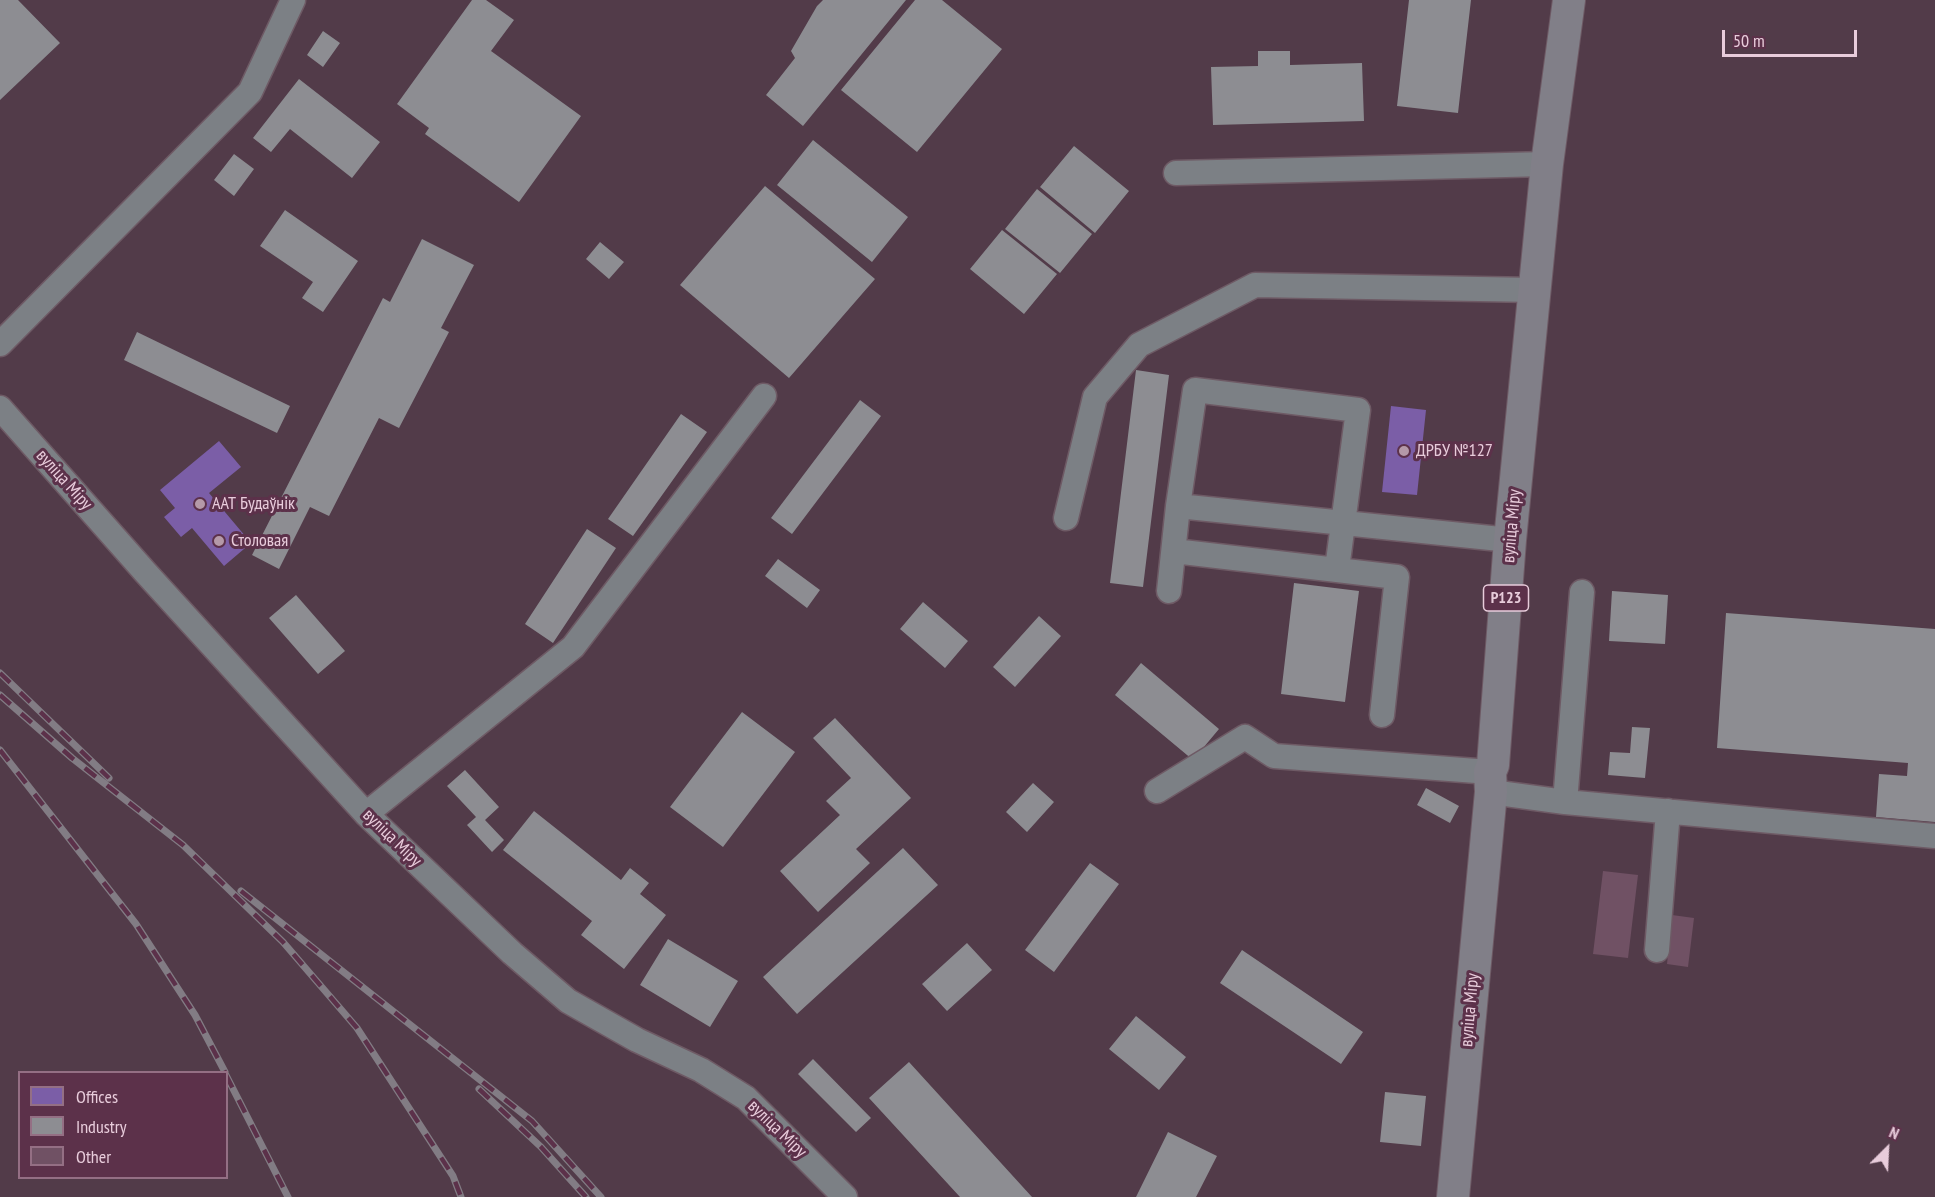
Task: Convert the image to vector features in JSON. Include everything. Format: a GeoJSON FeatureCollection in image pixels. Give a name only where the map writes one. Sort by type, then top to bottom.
{"type":"FeatureCollection","features":[{"type":"Feature","properties":{"kind":"main road","name":"вуліца Міру"},"geometry":{"type":"LineString","coordinates":[[1453,1197],[1494,753],[1510,540],[1547,164],[1569,0]]}},
{"type":"Feature","properties":{"kind":"street"},"geometry":{"type":"LineString","coordinates":[[0,344],[250,92],[292,0]]}},
{"type":"Feature","properties":{"kind":"street"},"geometry":{"type":"LineString","coordinates":[[1176,173],[1547,164]]}},
{"type":"Feature","properties":{"kind":"street"},"geometry":{"type":"LineString","coordinates":[[1066,518],[1095,397],[1139,345],[1255,285],[1535,290]]}},
{"type":"Feature","properties":{"kind":"street"},"geometry":{"type":"LineString","coordinates":[[1169,591],[1178,506],[1195,390],[1358,410],[1337,569]]}},
{"type":"Feature","properties":{"kind":"street"},"geometry":{"type":"LineString","coordinates":[[366,814],[573,647],[764,396]]}},
{"type":"Feature","properties":{"kind":"street","name":"вуліца Міру"},"geometry":{"type":"LineString","coordinates":[[0,408],[146,573],[366,814],[512,953],[568,1001],[637,1040],[701,1070],[746,1098],[845,1197]]}},
{"type":"Feature","properties":{"kind":"street"},"geometry":{"type":"LineString","coordinates":[[1178,506],[1510,540]]}},
{"type":"Feature","properties":{"kind":"street"},"geometry":{"type":"LineString","coordinates":[[1174,550],[1398,577],[1382,715]]}},
{"type":"Feature","properties":{"kind":"street"},"geometry":{"type":"LineString","coordinates":[[1565,802],[1582,592]]}},
{"type":"Feature","properties":{"kind":"street"},"geometry":{"type":"LineString","coordinates":[[1157,791],[1245,737],[1274,756],[1491,782],[1565,802],[1935,836]]}},
{"type":"Feature","properties":{"kind":"street"},"geometry":{"type":"LineString","coordinates":[[1657,950],[1668,812]]}},
{"type":"Feature","properties":{"kind":"building: Offices","name":"ДРБУ №127"},"geometry":{"type":"Polygon","coordinates":[[[1391,406],[1426,410],[1417,495],[1382,492],[1391,406]]]}},
{"type":"Feature","properties":{"kind":"building: Offices"},"geometry":{"type":"Polygon","coordinates":[[[219,441],[241,467],[209,493],[251,543],[224,566],[192,528],[181,537],[164,517],[175,508],[160,490],[219,441]]]}},
{"type":"Feature","properties":{"kind":"building: Industry"},"geometry":{"type":"Polygon","coordinates":[[[0,0],[18,0],[60,43],[0,100],[0,0]]]}},
{"type":"Feature","properties":{"kind":"building: Industry"},"geometry":{"type":"Polygon","coordinates":[[[472,0],[486,0],[514,20],[491,51],[581,116],[519,202],[425,134],[429,128],[397,104],[472,0]]]}},
{"type":"Feature","properties":{"kind":"building: Industry"},"geometry":{"type":"Polygon","coordinates":[[[823,0],[906,0],[803,126],[766,95],[795,58],[791,51],[817,6],[823,0]]]}},
{"type":"Feature","properties":{"kind":"building: Industry"},"geometry":{"type":"Polygon","coordinates":[[[915,0],[942,0],[1002,49],[917,152],[841,90],[915,0]]]}},
{"type":"Feature","properties":{"kind":"building: Industry"},"geometry":{"type":"Polygon","coordinates":[[[1409,0],[1471,0],[1458,113],[1397,106],[1409,0]]]}},
{"type":"Feature","properties":{"kind":"building: Industry"},"geometry":{"type":"Polygon","coordinates":[[[323,31],[340,43],[323,67],[307,55],[323,31]]]}},
{"type":"Feature","properties":{"kind":"building: Industry"},"geometry":{"type":"Polygon","coordinates":[[[1258,51],[1290,51],[1290,65],[1362,63],[1364,121],[1213,125],[1211,67],[1258,66],[1258,51]]]}},
{"type":"Feature","properties":{"kind":"building: Industry"},"geometry":{"type":"Polygon","coordinates":[[[299,79],[380,142],[352,178],[290,129],[271,152],[253,138],[299,79]]]}},
{"type":"Feature","properties":{"kind":"building: Industry"},"geometry":{"type":"Polygon","coordinates":[[[813,140],[908,217],[872,262],[777,185],[813,140]]]}},
{"type":"Feature","properties":{"kind":"building: Industry"},"geometry":{"type":"Polygon","coordinates":[[[1074,146],[1129,191],[1095,233],[1040,187],[1074,146]]]}},
{"type":"Feature","properties":{"kind":"building: Industry"},"geometry":{"type":"Polygon","coordinates":[[[234,154],[254,169],[234,196],[214,180],[234,154]]]}},
{"type":"Feature","properties":{"kind":"building: Industry"},"geometry":{"type":"Polygon","coordinates":[[[765,186],[875,279],[789,378],[680,285],[765,186]]]}},
{"type":"Feature","properties":{"kind":"building: Industry"},"geometry":{"type":"Polygon","coordinates":[[[1037,189],[1092,234],[1060,273],[1005,229],[1037,189]]]}},
{"type":"Feature","properties":{"kind":"building: Industry"},"geometry":{"type":"Polygon","coordinates":[[[285,210],[358,261],[323,312],[302,298],[313,282],[260,246],[285,210]]]}},
{"type":"Feature","properties":{"kind":"building: Industry"},"geometry":{"type":"Polygon","coordinates":[[[1002,230],[1057,274],[1024,314],[970,269],[1002,230]]]}},
{"type":"Feature","properties":{"kind":"building: Industry"},"geometry":{"type":"Polygon","coordinates":[[[422,239],[474,265],[441,328],[449,332],[399,428],[379,418],[329,516],[310,507],[279,569],[252,555],[383,298],[390,302],[422,239]]]}},
{"type":"Feature","properties":{"kind":"building: Industry"},"geometry":{"type":"Polygon","coordinates":[[[600,242],[624,262],[609,279],[586,259],[600,242]]]}},
{"type":"Feature","properties":{"kind":"building: Industry"},"geometry":{"type":"Polygon","coordinates":[[[137,332],[290,406],[277,433],[124,360],[137,332]]]}},
{"type":"Feature","properties":{"kind":"building: Industry"},"geometry":{"type":"Polygon","coordinates":[[[1136,370],[1169,375],[1143,587],[1110,583],[1136,370]]]}},
{"type":"Feature","properties":{"kind":"building: Industry"},"geometry":{"type":"Polygon","coordinates":[[[860,400],[881,416],[792,534],[771,518],[860,400]]]}},
{"type":"Feature","properties":{"kind":"building: Industry"},"geometry":{"type":"Polygon","coordinates":[[[681,414],[707,432],[633,536],[608,519],[681,414]]]}},
{"type":"Feature","properties":{"kind":"building: Industry"},"geometry":{"type":"Polygon","coordinates":[[[587,529],[616,548],[553,643],[525,624],[587,529]]]}},
{"type":"Feature","properties":{"kind":"building: Industry"},"geometry":{"type":"Polygon","coordinates":[[[778,559],[820,590],[807,608],[765,576],[778,559]]]}},
{"type":"Feature","properties":{"kind":"building: Industry"},"geometry":{"type":"Polygon","coordinates":[[[1294,583],[1359,591],[1345,702],[1281,694],[1294,583]]]}},
{"type":"Feature","properties":{"kind":"building: Industry"},"geometry":{"type":"Polygon","coordinates":[[[1612,591],[1668,595],[1665,644],[1609,641],[1612,591]]]}},
{"type":"Feature","properties":{"kind":"building: Industry"},"geometry":{"type":"Polygon","coordinates":[[[296,595],[345,651],[318,674],[269,618],[296,595]]]}},
{"type":"Feature","properties":{"kind":"building: Industry"},"geometry":{"type":"Polygon","coordinates":[[[923,602],[968,641],[945,668],[900,629],[923,602]]]}},
{"type":"Feature","properties":{"kind":"building: Industry"},"geometry":{"type":"Polygon","coordinates":[[[1726,613],[1935,629],[1935,822],[1876,817],[1879,774],[1907,776],[1908,763],[1717,748],[1726,613]]]}},
{"type":"Feature","properties":{"kind":"building: Industry"},"geometry":{"type":"Polygon","coordinates":[[[1039,616],[1061,636],[1015,687],[993,667],[1039,616]]]}},
{"type":"Feature","properties":{"kind":"building: Industry"},"geometry":{"type":"Polygon","coordinates":[[[1141,663],[1219,729],[1193,760],[1115,695],[1141,663]]]}},
{"type":"Feature","properties":{"kind":"building: Industry"},"geometry":{"type":"Polygon","coordinates":[[[742,712],[795,752],[723,847],[670,807],[742,712]]]}},
{"type":"Feature","properties":{"kind":"building: Industry"},"geometry":{"type":"Polygon","coordinates":[[[835,718],[911,798],[856,849],[870,863],[818,912],[780,871],[840,815],[826,801],[851,778],[813,738],[835,718]]]}},
{"type":"Feature","properties":{"kind":"building: Industry"},"geometry":{"type":"Polygon","coordinates":[[[1632,727],[1650,728],[1645,778],[1608,775],[1610,752],[1630,753],[1632,727]]]}},
{"type":"Feature","properties":{"kind":"building: Industry"},"geometry":{"type":"Polygon","coordinates":[[[465,770],[499,807],[485,820],[504,840],[492,852],[467,825],[476,817],[447,786],[465,770]]]}},
{"type":"Feature","properties":{"kind":"building: Industry"},"geometry":{"type":"Polygon","coordinates":[[[1033,783],[1054,802],[1027,832],[1006,812],[1033,783]]]}},
{"type":"Feature","properties":{"kind":"building: Industry"},"geometry":{"type":"Polygon","coordinates":[[[1426,788],[1459,806],[1450,823],[1417,805],[1426,788]]]}},
{"type":"Feature","properties":{"kind":"building: Industry"},"geometry":{"type":"Polygon","coordinates":[[[534,811],[621,880],[630,868],[649,883],[640,894],[666,915],[624,969],[581,935],[592,921],[503,850],[534,811]]]}},
{"type":"Feature","properties":{"kind":"building: Industry"},"geometry":{"type":"Polygon","coordinates":[[[903,848],[938,885],[797,1014],[763,977],[903,848]]]}},
{"type":"Feature","properties":{"kind":"building: Industry"},"geometry":{"type":"Polygon","coordinates":[[[1090,863],[1119,884],[1054,972],[1025,950],[1090,863]]]}},
{"type":"Feature","properties":{"kind":"building: Industry"},"geometry":{"type":"Polygon","coordinates":[[[668,939],[738,981],[710,1027],[640,985],[668,939]]]}},
{"type":"Feature","properties":{"kind":"building: Industry"},"geometry":{"type":"Polygon","coordinates":[[[967,943],[992,970],[947,1011],[922,984],[967,943]]]}},
{"type":"Feature","properties":{"kind":"building: Industry"},"geometry":{"type":"Polygon","coordinates":[[[1242,950],[1363,1032],[1341,1064],[1220,983],[1242,950]]]}},
{"type":"Feature","properties":{"kind":"building: Industry"},"geometry":{"type":"Polygon","coordinates":[[[1136,1016],[1186,1057],[1159,1090],[1109,1049],[1136,1016]]]}},
{"type":"Feature","properties":{"kind":"building: Industry"},"geometry":{"type":"Polygon","coordinates":[[[813,1059],[871,1118],[856,1132],[798,1074],[813,1059]]]}},
{"type":"Feature","properties":{"kind":"building: Industry"},"geometry":{"type":"Polygon","coordinates":[[[909,1062],[1032,1197],[960,1197],[869,1098],[909,1062]]]}},
{"type":"Feature","properties":{"kind":"building: Industry"},"geometry":{"type":"Polygon","coordinates":[[[1385,1092],[1426,1096],[1421,1146],[1380,1142],[1385,1092]]]}},
{"type":"Feature","properties":{"kind":"building: Industry"},"geometry":{"type":"Polygon","coordinates":[[[1168,1132],[1217,1156],[1196,1197],[1136,1197],[1168,1132]]]}},
{"type":"Feature","properties":{"kind":"building: Other"},"geometry":{"type":"Polygon","coordinates":[[[1603,871],[1638,875],[1628,958],[1593,954],[1603,871]]]}},
{"type":"Feature","properties":{"kind":"building: Other"},"geometry":{"type":"Polygon","coordinates":[[[1672,915],[1694,918],[1688,967],[1667,964],[1672,915]]]}},
{"type":"Feature","properties":{"kind":"railway"},"geometry":{"type":"LineString","coordinates":[[0,673],[109,778]]}},
{"type":"Feature","properties":{"kind":"railway"},"geometry":{"type":"LineString","coordinates":[[0,695],[72,758],[183,845],[283,942],[357,1028],[453,1176],[461,1197]]}},
{"type":"Feature","properties":{"kind":"railway"},"geometry":{"type":"LineString","coordinates":[[0,750],[136,924],[195,1015],[224,1071]]}},
{"type":"Feature","properties":{"kind":"railway"},"geometry":{"type":"LineString","coordinates":[[241,891],[532,1121],[601,1197]]}},
{"type":"Feature","properties":{"kind":"railway"},"geometry":{"type":"LineString","coordinates":[[228,1079],[288,1197]]}},
{"type":"Feature","properties":{"kind":"railway"},"geometry":{"type":"LineString","coordinates":[[479,1089],[541,1147],[586,1197]]}},
{"type":"Feature","properties":{"kind":"place","name":"ДРБУ №127"},"geometry":{"type":"Point","coordinates":[1404,451]}},
{"type":"Feature","properties":{"kind":"place","name":"ААТ Будаўнік"},"geometry":{"type":"Point","coordinates":[200,504]}},
{"type":"Feature","properties":{"kind":"place","name":"Столовая"},"geometry":{"type":"Point","coordinates":[219,541]}}]}
